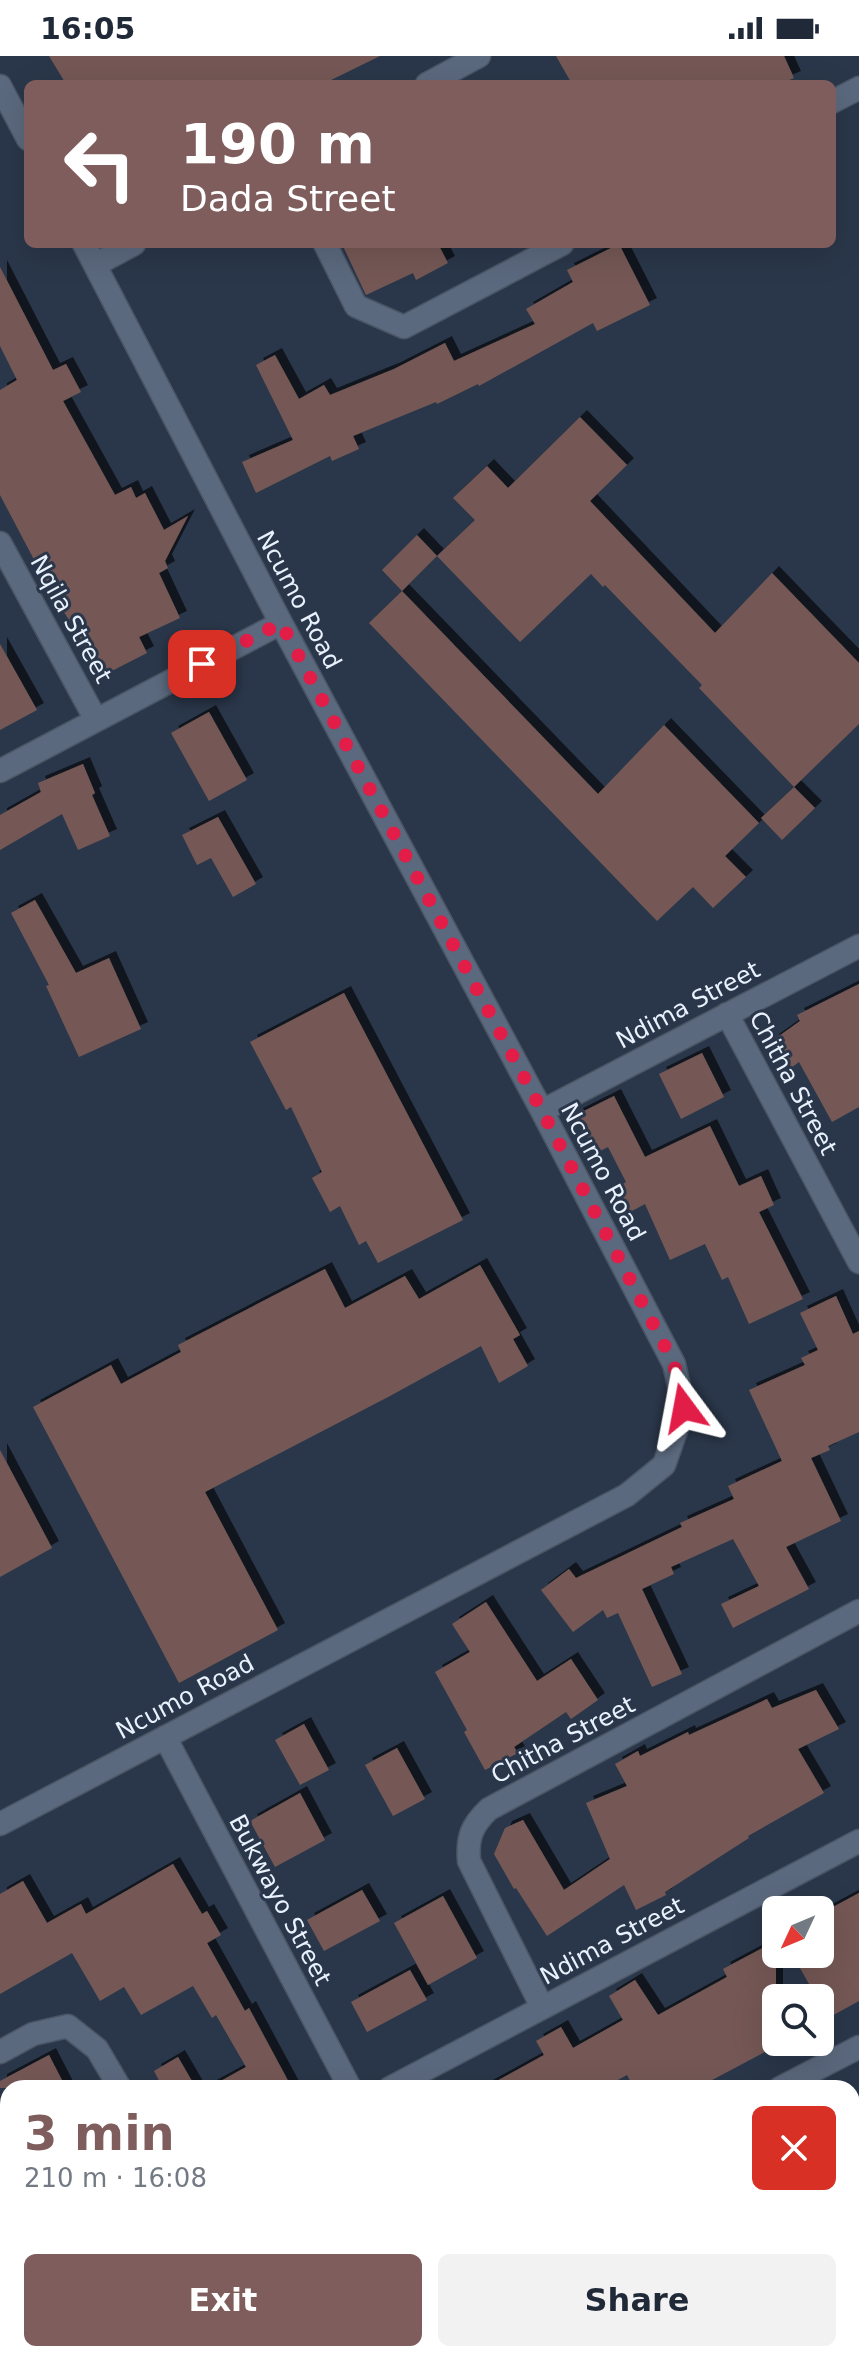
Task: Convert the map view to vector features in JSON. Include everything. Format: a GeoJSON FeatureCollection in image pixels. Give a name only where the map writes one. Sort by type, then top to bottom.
{"type":"FeatureCollection","features":[{"type":"Feature","properties":{"kind":"street"},"geometry":{"type":"LineString","coordinates":[[434,80],[479,56]]}},
{"type":"Feature","properties":{"kind":"street"},"geometry":{"type":"LineString","coordinates":[[0,86],[24,131]]}},
{"type":"Feature","properties":{"kind":"street"},"geometry":{"type":"LineString","coordinates":[[836,100],[859,88]]}},
{"type":"Feature","properties":{"kind":"street","name":"Ncumo Road"},"geometry":{"type":"LineString","coordinates":[[0,1824],[627,1495],[664,1465],[684,1408],[674,1364],[86,248]]}},
{"type":"Feature","properties":{"kind":"street"},"geometry":{"type":"LineString","coordinates":[[95,265],[127,248]]}},
{"type":"Feature","properties":{"kind":"street"},"geometry":{"type":"LineString","coordinates":[[327,248],[356,306],[404,327],[554,248]]}},
{"type":"Feature","properties":{"kind":"street","name":"Nqila Street"},"geometry":{"type":"LineString","coordinates":[[0,543],[96,720]]}},
{"type":"Feature","properties":{"kind":"street"},"geometry":{"type":"LineString","coordinates":[[0,771],[281,623]]}},
{"type":"Feature","properties":{"kind":"street","name":"Ndima Street"},"geometry":{"type":"LineString","coordinates":[[542,1111],[859,946]]}},
{"type":"Feature","properties":{"kind":"street","name":"Chitha Street"},"geometry":{"type":"LineString","coordinates":[[727,1014],[859,1262]]}},
{"type":"Feature","properties":{"kind":"street","name":"Chitha Street"},"geometry":{"type":"LineString","coordinates":[[542,2007],[469,1861],[468,1835],[479,1818],[489,1809],[859,1611]]}},
{"type":"Feature","properties":{"kind":"street","name":"Bukwayo Street"},"geometry":{"type":"LineString","coordinates":[[165,1737],[346,2080]]}},
{"type":"Feature","properties":{"kind":"street","name":"Ndima Street"},"geometry":{"type":"LineString","coordinates":[[405,2080],[859,1841]]}},
{"type":"Feature","properties":{"kind":"street"},"geometry":{"type":"LineString","coordinates":[[0,2052],[33,2034],[68,2026],[97,2049],[115,2080]]}},
{"type":"Feature","properties":{"kind":"street"},"geometry":{"type":"LineString","coordinates":[[795,2080],[859,2047]]}},
{"type":"Feature","properties":{"kind":"building"},"geometry":{"type":"Polygon","coordinates":[[[49,56],[380,56],[331,80],[64,80],[49,56]]]}},
{"type":"Feature","properties":{"kind":"building"},"geometry":{"type":"Polygon","coordinates":[[[556,56],[784,56],[794,78],[789,80],[570,80],[556,56]]]}},
{"type":"Feature","properties":{"kind":"building"},"geometry":{"type":"Polygon","coordinates":[[[344,248],[440,248],[448,263],[416,280],[413,273],[366,295],[344,248]]]}},
{"type":"Feature","properties":{"kind":"building"},"geometry":{"type":"Polygon","coordinates":[[[611,248],[621,248],[650,305],[597,331],[593,323],[479,386],[353,436],[359,449],[332,461],[330,456],[256,493],[242,462],[293,440],[256,365],[275,355],[299,399],[324,385],[330,395],[394,369],[445,343],[454,361],[535,324],[526,309],[573,282],[567,270],[611,248]]]}},
{"type":"Feature","properties":{"kind":"building"},"geometry":{"type":"Polygon","coordinates":[[[0,267],[53,370],[66,364],[81,392],[63,401],[115,495],[131,487],[136,498],[145,493],[164,530],[188,516],[165,561],[168,568],[159,573],[180,618],[139,637],[147,653],[100,677],[0,495],[0,390],[17,380],[0,346],[0,267]]]}},
{"type":"Feature","properties":{"kind":"building"},"geometry":{"type":"Polygon","coordinates":[[[580,417],[627,465],[590,501],[715,633],[772,573],[859,663],[859,724],[794,787],[699,688],[702,685],[591,574],[520,642],[437,556],[475,520],[453,498],[487,466],[508,488],[580,417]]]}},
{"type":"Feature","properties":{"kind":"building"},"geometry":{"type":"Polygon","coordinates":[[[417,535],[437,556],[402,591],[382,570],[417,535]]]}},
{"type":"Feature","properties":{"kind":"building"},"geometry":{"type":"Polygon","coordinates":[[[402,591],[598,794],[664,725],[759,823],[725,856],[746,877],[713,908],[693,887],[657,921],[369,623],[402,591]]]}},
{"type":"Feature","properties":{"kind":"building"},"geometry":{"type":"Polygon","coordinates":[[[0,644],[37,710],[0,730],[0,644]]]}},
{"type":"Feature","properties":{"kind":"building"},"geometry":{"type":"Polygon","coordinates":[[[209,712],[247,780],[209,801],[171,733],[209,712]]]}},
{"type":"Feature","properties":{"kind":"building"},"geometry":{"type":"Polygon","coordinates":[[[83,764],[95,793],[92,795],[110,836],[78,850],[62,814],[0,850],[0,815],[41,792],[38,783],[83,764]]]}},
{"type":"Feature","properties":{"kind":"building"},"geometry":{"type":"Polygon","coordinates":[[[794,787],[815,808],[782,840],[761,818],[794,787]]]}},
{"type":"Feature","properties":{"kind":"building"},"geometry":{"type":"Polygon","coordinates":[[[218,817],[256,884],[233,897],[211,858],[197,865],[182,835],[218,817]]]}},
{"type":"Feature","properties":{"kind":"building"},"geometry":{"type":"Polygon","coordinates":[[[35,900],[76,973],[109,958],[141,1029],[79,1057],[46,986],[49,985],[11,913],[35,900]]]}},
{"type":"Feature","properties":{"kind":"building"},"geometry":{"type":"Polygon","coordinates":[[[859,984],[859,1107],[832,1122],[799,1062],[791,1068],[772,1041],[800,1021],[797,1015],[859,984]]]}},
{"type":"Feature","properties":{"kind":"building"},"geometry":{"type":"Polygon","coordinates":[[[344,993],[463,1220],[378,1263],[366,1241],[359,1245],[340,1206],[330,1212],[312,1178],[322,1172],[291,1107],[286,1110],[250,1042],[344,993]]]}},
{"type":"Feature","properties":{"kind":"building"},"geometry":{"type":"Polygon","coordinates":[[[702,1053],[724,1097],[681,1119],[659,1074],[702,1053]]]}},
{"type":"Feature","properties":{"kind":"building"},"geometry":{"type":"Polygon","coordinates":[[[614,1096],[645,1157],[710,1126],[739,1186],[761,1176],[774,1205],[759,1212],[803,1299],[749,1324],[728,1277],[722,1280],[705,1244],[670,1260],[645,1204],[630,1212],[618,1187],[626,1182],[608,1147],[596,1153],[576,1115],[614,1096]]]}},
{"type":"Feature","properties":{"kind":"building"},"geometry":{"type":"Polygon","coordinates":[[[480,1265],[520,1335],[513,1339],[528,1366],[499,1383],[481,1346],[205,1492],[278,1630],[179,1683],[33,1407],[111,1365],[121,1384],[181,1352],[178,1345],[325,1269],[345,1308],[405,1276],[419,1299],[480,1265]]]}},
{"type":"Feature","properties":{"kind":"building"},"geometry":{"type":"Polygon","coordinates":[[[836,1296],[853,1334],[859,1331],[859,1432],[828,1446],[830,1450],[811,1458],[841,1521],[786,1547],[809,1589],[733,1628],[721,1604],[759,1586],[733,1539],[671,1567],[674,1574],[642,1589],[682,1674],[652,1687],[618,1613],[607,1618],[603,1610],[573,1632],[541,1590],[569,1569],[576,1578],[682,1527],[680,1523],[734,1499],[728,1486],[782,1461],[749,1390],[805,1365],[801,1358],[818,1350],[800,1313],[836,1296]]]}},
{"type":"Feature","properties":{"kind":"building"},"geometry":{"type":"Polygon","coordinates":[[[0,1450],[52,1548],[0,1577],[0,1450]]]}},
{"type":"Feature","properties":{"kind":"building"},"geometry":{"type":"Polygon","coordinates":[[[486,1602],[537,1681],[571,1659],[598,1700],[571,1719],[566,1712],[514,1747],[518,1753],[485,1770],[435,1672],[470,1652],[452,1624],[486,1602]]]}},
{"type":"Feature","properties":{"kind":"building"},"geometry":{"type":"Polygon","coordinates":[[[816,1690],[839,1729],[798,1749],[824,1793],[748,1836],[665,1892],[666,1895],[636,1910],[624,1885],[547,1936],[494,1854],[505,1828],[523,1820],[564,1890],[610,1859],[586,1803],[627,1786],[615,1764],[638,1751],[640,1756],[767,1699],[772,1708],[816,1690]]]}},
{"type":"Feature","properties":{"kind":"building"},"geometry":{"type":"Polygon","coordinates":[[[304,1724],[329,1770],[300,1785],[275,1740],[304,1724]]]}},
{"type":"Feature","properties":{"kind":"building"},"geometry":{"type":"Polygon","coordinates":[[[397,1748],[425,1799],[393,1816],[365,1765],[397,1748]]]}},
{"type":"Feature","properties":{"kind":"building"},"geometry":{"type":"Polygon","coordinates":[[[300,1793],[325,1840],[275,1867],[250,1821],[300,1793]]]}},
{"type":"Feature","properties":{"kind":"building"},"geometry":{"type":"Polygon","coordinates":[[[173,1864],[202,1914],[207,1911],[221,1935],[207,1943],[245,2011],[249,2008],[288,2080],[222,2080],[246,2067],[216,2015],[212,2018],[193,1986],[141,2015],[124,1987],[100,2001],[72,1953],[0,1994],[0,1894],[23,1881],[47,1923],[81,1904],[86,1914],[173,1864]]]}},
{"type":"Feature","properties":{"kind":"building"},"geometry":{"type":"Polygon","coordinates":[[[362,1890],[380,1921],[324,1951],[307,1920],[362,1890]]]}},
{"type":"Feature","properties":{"kind":"building"},"geometry":{"type":"Polygon","coordinates":[[[859,1893],[859,2001],[834,2015],[834,1984],[809,1984],[800,1968],[834,1968],[834,1906],[859,1893]]]}},
{"type":"Feature","properties":{"kind":"building"},"geometry":{"type":"Polygon","coordinates":[[[443,1896],[477,1958],[428,1985],[394,1923],[443,1896]]]}},
{"type":"Feature","properties":{"kind":"building"},"geometry":{"type":"Polygon","coordinates":[[[762,1948],[762,1968],[776,1968],[776,1984],[762,1984],[762,2053],[712,2080],[630,2080],[627,2075],[618,2080],[499,2080],[544,2055],[536,2041],[561,2027],[573,2048],[623,2020],[609,1996],[635,1980],[658,2015],[727,1977],[723,1969],[762,1948]]]}},
{"type":"Feature","properties":{"kind":"building"},"geometry":{"type":"Polygon","coordinates":[[[410,1970],[427,2000],[367,2032],[351,2002],[410,1970]]]}},
{"type":"Feature","properties":{"kind":"building"},"geometry":{"type":"Polygon","coordinates":[[[49,2055],[62,2080],[2,2080],[49,2055]]]}},
{"type":"Feature","properties":{"kind":"building"},"geometry":{"type":"Polygon","coordinates":[[[178,2057],[191,2080],[159,2080],[154,2071],[178,2057]]]}},
{"type":"Feature","properties":{"kind":"route"},"geometry":{"type":"LineString","coordinates":[[202,664],[281,623],[674,1364],[684,1408]]}}]}
